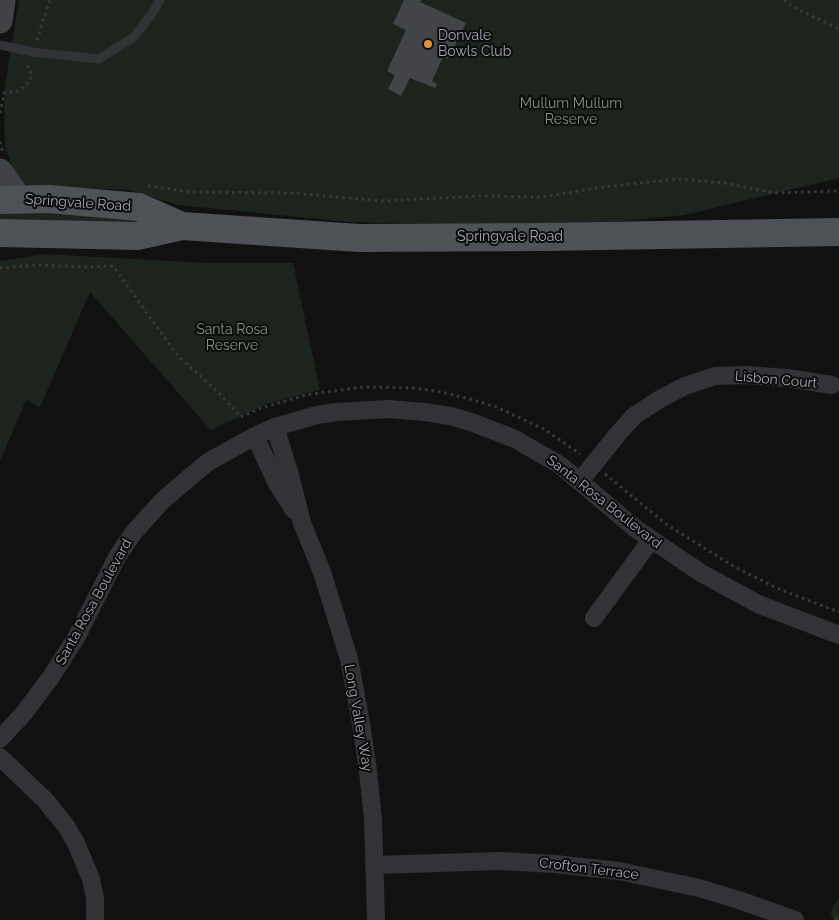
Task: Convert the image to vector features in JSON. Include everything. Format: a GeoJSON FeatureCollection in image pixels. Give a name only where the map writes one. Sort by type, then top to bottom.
{"type":"FeatureCollection","features":[{"type":"Feature","properties":{"kind":"main road"},"geometry":{"type":"LineString","coordinates":[[0,21],[3,0]]}},
{"type":"Feature","properties":{"kind":"main road"},"geometry":{"type":"LineString","coordinates":[[0,171],[13,189],[8,199]]}},
{"type":"Feature","properties":{"kind":"main road","name":"Springvale Road"},"geometry":{"type":"LineString","coordinates":[[8,199],[49,199],[139,207],[182,226]]}},
{"type":"Feature","properties":{"kind":"main road","name":"Springvale Road"},"geometry":{"type":"LineString","coordinates":[[6,239],[137,236],[182,226],[359,238],[839,232]]}},
{"type":"Feature","properties":{"kind":"street","name":"Lisbon Court"},"geometry":{"type":"LineString","coordinates":[[580,481],[634,416],[685,386],[715,376],[746,375],[786,378],[832,385]]}},
{"type":"Feature","properties":{"kind":"street","name":"Santa Rosa Boulevard"},"geometry":{"type":"LineString","coordinates":[[0,739],[24,713],[51,678],[77,636],[117,557],[134,532],[148,514],[186,479],[208,462],[275,427],[317,415],[361,409],[407,410],[450,416],[515,439],[539,452],[580,481],[651,540],[701,573],[758,604],[839,636]]}},
{"type":"Feature","properties":{"kind":"street","name":"Long Valley Way"},"geometry":{"type":"LineString","coordinates":[[275,427],[302,523],[322,572],[349,659],[368,771],[376,865],[376,920]]}},
{"type":"Feature","properties":{"kind":"street","name":"Long Valley Way"},"geometry":{"type":"LineString","coordinates":[[255,436],[277,484],[302,523]]}},
{"type":"Feature","properties":{"kind":"street"},"geometry":{"type":"LineString","coordinates":[[594,618],[651,540]]}},
{"type":"Feature","properties":{"kind":"street"},"geometry":{"type":"LineString","coordinates":[[0,757],[45,800],[66,826],[76,843],[91,879],[95,898],[95,920]]}},
{"type":"Feature","properties":{"kind":"street","name":"Crofton Terrace"},"geometry":{"type":"LineString","coordinates":[[376,865],[508,862],[600,869],[648,876],[699,888],[795,920]]}},
{"type":"Feature","properties":{"kind":"lane"},"geometry":{"type":"LineString","coordinates":[[0,45],[33,52],[99,59],[134,37],[152,15],[160,0]]}},
{"type":"Feature","properties":{"kind":"path"},"geometry":{"type":"LineString","coordinates":[[0,113],[4,93],[19,91],[32,76],[28,67],[50,0]]}},
{"type":"Feature","properties":{"kind":"path"},"geometry":{"type":"LineString","coordinates":[[784,0],[799,10],[839,28]]}},
{"type":"Feature","properties":{"kind":"path"},"geometry":{"type":"LineString","coordinates":[[147,186],[192,192],[293,193],[381,201],[481,196],[542,197],[604,187],[677,179],[724,183],[775,192],[839,191]]}},
{"type":"Feature","properties":{"kind":"green space","name":"Mullum Mullum Reserve"},"geometry":{"type":"Polygon","coordinates":[[[19,0],[839,0],[839,178],[684,215],[569,226],[350,222],[178,205],[130,190],[86,188],[36,189],[21,184],[11,175],[11,164],[5,145],[4,93],[19,0]]]}},
{"type":"Feature","properties":{"kind":"green space"},"geometry":{"type":"Polygon","coordinates":[[[0,210],[136,217],[136,223],[0,223],[0,210]]]}},
{"type":"Feature","properties":{"kind":"green space","name":"Santa Rosa Reserve"},"geometry":{"type":"Polygon","coordinates":[[[45,254],[204,263],[293,263],[320,390],[269,403],[211,430],[90,292],[40,407],[26,400],[0,461],[0,261],[45,254]]]}},
{"type":"Feature","properties":{"kind":"green space"},"geometry":{"type":"Polygon","coordinates":[[[839,899],[839,920],[833,920],[831,913],[834,904],[839,899]]]}},
{"type":"Feature","properties":{"kind":"building","name":"Donvale Bowls Club"},"geometry":{"type":"Polygon","coordinates":[[[404,0],[421,0],[420,2],[466,23],[448,59],[443,57],[432,81],[437,84],[435,88],[410,78],[401,96],[388,89],[395,75],[387,71],[406,30],[393,24],[404,0]]]}},
{"type":"Feature","properties":{"kind":"place","name":"Donvale Bowls Club"},"geometry":{"type":"Point","coordinates":[428,44]}}]}
